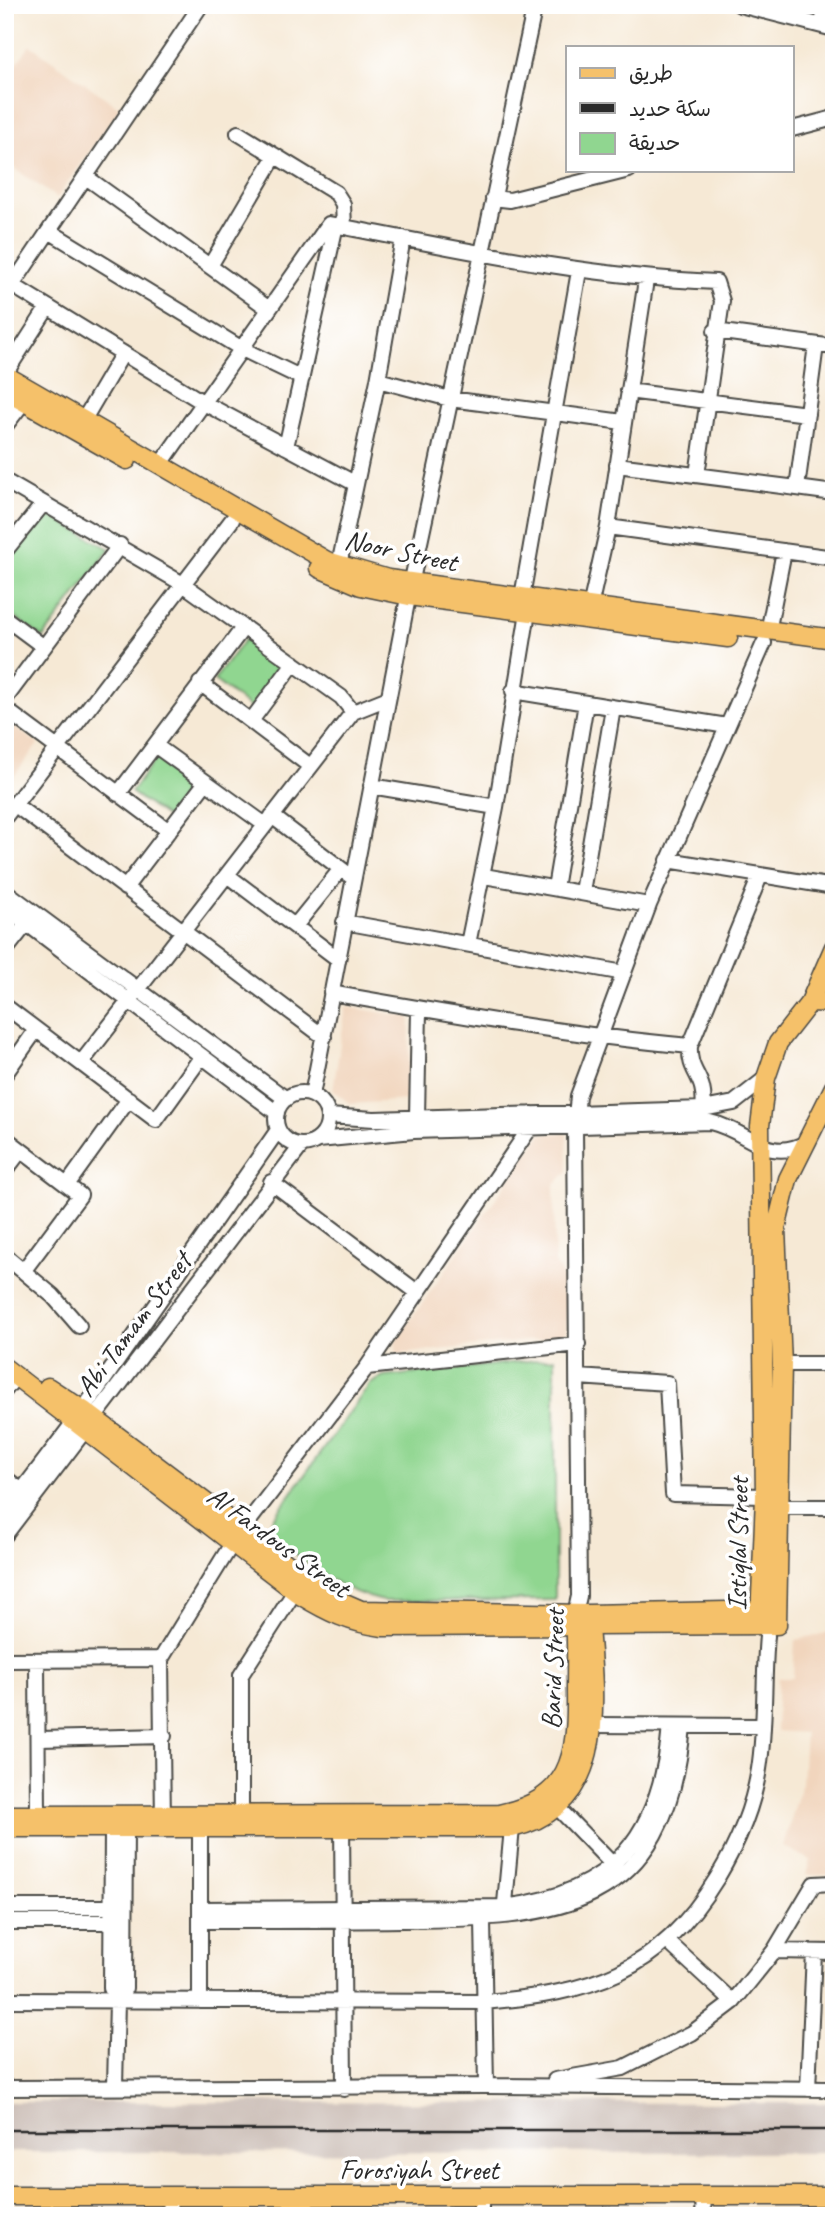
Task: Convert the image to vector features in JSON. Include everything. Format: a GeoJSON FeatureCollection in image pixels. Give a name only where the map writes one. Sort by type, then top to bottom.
{"type":"FeatureCollection","features":[{"type":"Feature","properties":{"kind":"main road","name":"Noor Street"},"geometry":{"type":"LineString","coordinates":[[5,375],[28,397],[232,520],[325,572],[361,586],[410,589],[766,638],[834,639]]}},
{"type":"Feature","properties":{"kind":"main road","name":"Noor Street"},"geometry":{"type":"LineString","coordinates":[[5,391],[28,397],[83,421],[327,561],[388,579],[410,589]]}},
{"type":"Feature","properties":{"kind":"main road","name":"Noor Street"},"geometry":{"type":"LineString","coordinates":[[525,605],[590,607],[834,652]]}},
{"type":"Feature","properties":{"kind":"main road","name":"Istiqlal Street"},"geometry":{"type":"LineString","coordinates":[[768,1621],[760,1145],[765,1078],[778,1043],[810,1002],[834,947]]}},
{"type":"Feature","properties":{"kind":"main road"},"geometry":{"type":"LineString","coordinates":[[810,1002],[834,1003]]}},
{"type":"Feature","properties":{"kind":"main road","name":"Istiqlal Street"},"geometry":{"type":"LineString","coordinates":[[768,1621],[781,1507],[782,1364],[776,1229],[788,1179],[834,1087]]}},
{"type":"Feature","properties":{"kind":"main road","name":"Al Fardous Street"},"geometry":{"type":"LineString","coordinates":[[5,1355],[84,1420],[238,1536],[331,1597],[361,1609],[582,1620]]}},
{"type":"Feature","properties":{"kind":"main road","name":"Al Fardous Street"},"geometry":{"type":"LineString","coordinates":[[9,1378],[84,1420]]}},
{"type":"Feature","properties":{"kind":"main road","name":"Al Fardous Street"},"geometry":{"type":"LineString","coordinates":[[238,1536],[296,1591],[333,1615],[356,1624],[383,1627],[582,1620],[768,1621]]}},
{"type":"Feature","properties":{"kind":"main road","name":"Barid Street"},"geometry":{"type":"LineString","coordinates":[[5,1828],[119,1828],[241,1814],[342,1821],[529,1824],[558,1808],[572,1792],[585,1767],[591,1725],[582,1620]]}},
{"type":"Feature","properties":{"kind":"main road","name":"Barid Street"},"geometry":{"type":"LineString","coordinates":[[504,1823],[536,1804],[559,1782],[568,1769],[575,1746],[582,1620]]}},
{"type":"Feature","properties":{"kind":"main road","name":"Barid Street"},"geometry":{"type":"LineString","coordinates":[[5,1815],[162,1821],[200,1828],[342,1821]]}},
{"type":"Feature","properties":{"kind":"main road","name":"Forosiyah Street"},"geometry":{"type":"LineString","coordinates":[[5,2184],[834,2184]]}},
{"type":"Feature","properties":{"kind":"main road","name":"Forosiyah Street"},"geometry":{"type":"LineString","coordinates":[[5,2196],[834,2196]]}},
{"type":"Feature","properties":{"kind":"street"},"geometry":{"type":"LineString","coordinates":[[201,5],[9,290],[48,307],[204,403],[356,484]]}},
{"type":"Feature","properties":{"kind":"street"},"geometry":{"type":"LineString","coordinates":[[312,1096],[344,922],[347,873],[371,786],[410,589],[535,5]]}},
{"type":"Feature","properties":{"kind":"street"},"geometry":{"type":"LineString","coordinates":[[740,5],[828,27],[824,5]]}},
{"type":"Feature","properties":{"kind":"street"},"geometry":{"type":"LineString","coordinates":[[794,128],[834,118]]}},
{"type":"Feature","properties":{"kind":"street"},"geometry":{"type":"LineString","coordinates":[[238,133],[336,193],[344,204],[286,447]]}},
{"type":"Feature","properties":{"kind":"street"},"geometry":{"type":"LineString","coordinates":[[210,266],[275,156]]}},
{"type":"Feature","properties":{"kind":"street"},"geometry":{"type":"LineString","coordinates":[[493,198],[510,200],[621,172]]}},
{"type":"Feature","properties":{"kind":"street"},"geometry":{"type":"LineString","coordinates":[[86,177],[269,309]]}},
{"type":"Feature","properties":{"kind":"street"},"geometry":{"type":"LineString","coordinates":[[160,465],[329,224],[579,271],[646,280],[716,282],[722,300],[715,331],[697,475]]}},
{"type":"Feature","properties":{"kind":"street"},"geometry":{"type":"LineString","coordinates":[[49,231],[242,349],[302,378]]}},
{"type":"Feature","properties":{"kind":"street"},"geometry":{"type":"LineString","coordinates":[[339,565],[378,380],[403,238]]}},
{"type":"Feature","properties":{"kind":"street"},"geometry":{"type":"LineString","coordinates":[[468,944],[496,807],[554,413],[579,271]]}},
{"type":"Feature","properties":{"kind":"street"},"geometry":{"type":"LineString","coordinates":[[590,607],[608,527],[646,280]]}},
{"type":"Feature","properties":{"kind":"street"},"geometry":{"type":"LineString","coordinates":[[5,375],[48,307]]}},
{"type":"Feature","properties":{"kind":"street"},"geometry":{"type":"LineString","coordinates":[[715,331],[834,348]]}},
{"type":"Feature","properties":{"kind":"street"},"geometry":{"type":"LineString","coordinates":[[797,488],[816,345]]}},
{"type":"Feature","properties":{"kind":"street"},"geometry":{"type":"LineString","coordinates":[[83,421],[123,353]]}},
{"type":"Feature","properties":{"kind":"street"},"geometry":{"type":"LineString","coordinates":[[378,380],[450,399],[623,422]]}},
{"type":"Feature","properties":{"kind":"street"},"geometry":{"type":"LineString","coordinates":[[628,391],[807,414]]}},
{"type":"Feature","properties":{"kind":"street"},"geometry":{"type":"LineString","coordinates":[[5,426],[28,397]]}},
{"type":"Feature","properties":{"kind":"street"},"geometry":{"type":"LineString","coordinates":[[617,465],[834,493]]}},
{"type":"Feature","properties":{"kind":"street"},"geometry":{"type":"LineString","coordinates":[[5,481],[184,584],[341,697],[354,712]]}},
{"type":"Feature","properties":{"kind":"street"},"geometry":{"type":"LineString","coordinates":[[5,551],[43,504]]}},
{"type":"Feature","properties":{"kind":"street"},"geometry":{"type":"LineString","coordinates":[[5,817],[59,750],[232,520]]}},
{"type":"Feature","properties":{"kind":"street"},"geometry":{"type":"LineString","coordinates":[[608,527],[834,558]]}},
{"type":"Feature","properties":{"kind":"street"},"geometry":{"type":"LineString","coordinates":[[5,699],[120,545]]}},
{"type":"Feature","properties":{"kind":"street","name":"Barid Street"},"geometry":{"type":"LineString","coordinates":[[582,1620],[579,1596],[575,1120],[598,1038],[649,905],[766,638],[784,551]]}},
{"type":"Feature","properties":{"kind":"street"},"geometry":{"type":"LineString","coordinates":[[5,618],[44,647]]}},
{"type":"Feature","properties":{"kind":"street"},"geometry":{"type":"LineString","coordinates":[[118,793],[243,628]]}},
{"type":"Feature","properties":{"kind":"street"},"geometry":{"type":"LineString","coordinates":[[251,721],[294,663]]}},
{"type":"Feature","properties":{"kind":"street"},"geometry":{"type":"LineString","coordinates":[[200,683],[310,766]]}},
{"type":"Feature","properties":{"kind":"street"},"geometry":{"type":"LineString","coordinates":[[513,691],[727,726]]}},
{"type":"Feature","properties":{"kind":"street"},"geometry":{"type":"LineString","coordinates":[[81,1063],[354,712],[388,698]]}},
{"type":"Feature","properties":{"kind":"street"},"geometry":{"type":"LineString","coordinates":[[555,888],[586,703]]}},
{"type":"Feature","properties":{"kind":"street"},"geometry":{"type":"LineString","coordinates":[[582,892],[613,708]]}},
{"type":"Feature","properties":{"kind":"street"},"geometry":{"type":"LineString","coordinates":[[5,709],[169,831]]}},
{"type":"Feature","properties":{"kind":"street"},"geometry":{"type":"LineString","coordinates":[[156,746],[206,782],[347,873]]}},
{"type":"Feature","properties":{"kind":"street"},"geometry":{"type":"LineString","coordinates":[[125,888],[206,782]]}},
{"type":"Feature","properties":{"kind":"street"},"geometry":{"type":"LineString","coordinates":[[371,786],[496,807]]}},
{"type":"Feature","properties":{"kind":"street"},"geometry":{"type":"LineString","coordinates":[[14,804],[324,1037]]}},
{"type":"Feature","properties":{"kind":"street"},"geometry":{"type":"LineString","coordinates":[[668,860],[834,887]]}},
{"type":"Feature","properties":{"kind":"street"},"geometry":{"type":"LineString","coordinates":[[295,926],[347,873]]}},
{"type":"Feature","properties":{"kind":"street"},"geometry":{"type":"LineString","coordinates":[[227,875],[338,959]]}},
{"type":"Feature","properties":{"kind":"street"},"geometry":{"type":"LineString","coordinates":[[484,876],[649,905]]}},
{"type":"Feature","properties":{"kind":"street"},"geometry":{"type":"LineString","coordinates":[[703,1109],[706,1088],[689,1060],[690,1046],[760,876]]}},
{"type":"Feature","properties":{"kind":"street"},"geometry":{"type":"LineString","coordinates":[[5,891],[202,1056],[277,1113]]}},
{"type":"Feature","properties":{"kind":"street"},"geometry":{"type":"LineString","coordinates":[[5,906],[26,923],[286,1099]]}},
{"type":"Feature","properties":{"kind":"street"},"geometry":{"type":"LineString","coordinates":[[344,922],[624,973]]}},
{"type":"Feature","properties":{"kind":"street"},"geometry":{"type":"LineString","coordinates":[[5,951],[26,923]]}},
{"type":"Feature","properties":{"kind":"street"},"geometry":{"type":"LineString","coordinates":[[331,993],[598,1038],[690,1046]]}},
{"type":"Feature","properties":{"kind":"street"},"geometry":{"type":"LineString","coordinates":[[5,1006],[156,1120],[202,1056]]}},
{"type":"Feature","properties":{"kind":"street"},"geometry":{"type":"LineString","coordinates":[[417,1117],[419,1009]]}},
{"type":"Feature","properties":{"kind":"street"},"geometry":{"type":"LineString","coordinates":[[5,1074],[36,1030]]}},
{"type":"Feature","properties":{"kind":"street"},"geometry":{"type":"LineString","coordinates":[[575,1120],[703,1109],[734,1103],[765,1078]]}},
{"type":"Feature","properties":{"kind":"street"},"geometry":{"type":"LineString","coordinates":[[318,1140],[324,1133],[328,1116],[320,1100],[312,1096],[294,1095],[286,1099],[277,1113],[278,1130],[291,1143],[302,1145],[318,1140],[531,1121]]}},
{"type":"Feature","properties":{"kind":"street"},"geometry":{"type":"LineString","coordinates":[[67,1185],[129,1098]]}},
{"type":"Feature","properties":{"kind":"street"},"geometry":{"type":"LineString","coordinates":[[328,1116],[710,1122],[774,1152],[786,1152],[808,1142]]}},
{"type":"Feature","properties":{"kind":"street"},"geometry":{"type":"LineString","coordinates":[[162,1821],[164,1736],[161,1659],[238,1536],[367,1367],[531,1121]]}},
{"type":"Feature","properties":{"kind":"street","name":"Abi Tamam Street"},"geometry":{"type":"LineString","coordinates":[[5,1535],[278,1130]]}},
{"type":"Feature","properties":{"kind":"street"},"geometry":{"type":"LineString","coordinates":[[5,1138],[80,1195],[24,1270]]}},
{"type":"Feature","properties":{"kind":"street","name":"Abi Tamam Street"},"geometry":{"type":"LineString","coordinates":[[5,1513],[84,1420],[302,1145]]}},
{"type":"Feature","properties":{"kind":"street"},"geometry":{"type":"LineString","coordinates":[[5,1171],[21,1150]]}},
{"type":"Feature","properties":{"kind":"street"},"geometry":{"type":"LineString","coordinates":[[271,1182],[417,1292]]}},
{"type":"Feature","properties":{"kind":"street"},"geometry":{"type":"LineString","coordinates":[[5,1256],[53,1296],[79,1326]]}},
{"type":"Feature","properties":{"kind":"street"},"geometry":{"type":"LineString","coordinates":[[367,1367],[578,1344]]}},
{"type":"Feature","properties":{"kind":"street"},"geometry":{"type":"LineString","coordinates":[[782,1364],[834,1364]]}},
{"type":"Feature","properties":{"kind":"street"},"geometry":{"type":"LineString","coordinates":[[578,1377],[667,1383],[673,1494],[765,1496]]}},
{"type":"Feature","properties":{"kind":"street"},"geometry":{"type":"LineString","coordinates":[[5,1478],[22,1491]]}},
{"type":"Feature","properties":{"kind":"street"},"geometry":{"type":"LineString","coordinates":[[781,1507],[834,1507]]}},
{"type":"Feature","properties":{"kind":"street"},"geometry":{"type":"LineString","coordinates":[[241,1814],[241,1675],[296,1591]]}},
{"type":"Feature","properties":{"kind":"street"},"geometry":{"type":"LineString","coordinates":[[5,2000],[484,2002],[545,1995],[601,1980],[643,1961],[668,1942],[710,1888],[741,1830],[759,1768],[768,1621]]}},
{"type":"Feature","properties":{"kind":"street"},"geometry":{"type":"LineString","coordinates":[[5,1660],[161,1659]]}},
{"type":"Feature","properties":{"kind":"street"},"geometry":{"type":"LineString","coordinates":[[37,1660],[40,1739],[38,1815]]}},
{"type":"Feature","properties":{"kind":"street"},"geometry":{"type":"LineString","coordinates":[[591,1725],[761,1726]]}},
{"type":"Feature","properties":{"kind":"street"},"geometry":{"type":"LineString","coordinates":[[342,1915],[483,1920],[550,1899],[581,1886],[614,1866],[636,1841],[657,1797],[676,1726]]}},
{"type":"Feature","properties":{"kind":"street"},"geometry":{"type":"LineString","coordinates":[[200,1915],[544,1913],[579,1900],[614,1882],[639,1858],[656,1830],[675,1784],[676,1726]]}},
{"type":"Feature","properties":{"kind":"street"},"geometry":{"type":"LineString","coordinates":[[40,1739],[164,1736]]}},
{"type":"Feature","properties":{"kind":"street"},"geometry":{"type":"LineString","coordinates":[[558,1808],[614,1866]]}},
{"type":"Feature","properties":{"kind":"street"},"geometry":{"type":"LineString","coordinates":[[342,1821],[344,2089]]}},
{"type":"Feature","properties":{"kind":"street"},"geometry":{"type":"LineString","coordinates":[[504,1823],[504,1913]]}},
{"type":"Feature","properties":{"kind":"street"},"geometry":{"type":"LineString","coordinates":[[115,2087],[117,2001],[111,1987],[111,1914],[119,1828]]}},
{"type":"Feature","properties":{"kind":"street"},"geometry":{"type":"LineString","coordinates":[[117,2001],[125,1988],[119,1828]]}},
{"type":"Feature","properties":{"kind":"street"},"geometry":{"type":"LineString","coordinates":[[200,1828],[200,2001]]}},
{"type":"Feature","properties":{"kind":"street"},"geometry":{"type":"LineString","coordinates":[[519,2087],[623,2068],[692,2033],[733,2002],[774,1951],[814,1884],[834,1884]]}},
{"type":"Feature","properties":{"kind":"street"},"geometry":{"type":"LineString","coordinates":[[5,1907],[111,1914]]}},
{"type":"Feature","properties":{"kind":"street"},"geometry":{"type":"LineString","coordinates":[[5,1923],[111,1914]]}},
{"type":"Feature","properties":{"kind":"street"},"geometry":{"type":"LineString","coordinates":[[483,1920],[486,2086]]}},
{"type":"Feature","properties":{"kind":"street"},"geometry":{"type":"LineString","coordinates":[[668,1942],[733,2002]]}},
{"type":"Feature","properties":{"kind":"street"},"geometry":{"type":"LineString","coordinates":[[774,1951],[834,1952]]}},
{"type":"Feature","properties":{"kind":"street"},"geometry":{"type":"LineString","coordinates":[[808,2089],[814,1952]]}},
{"type":"Feature","properties":{"kind":"street"},"geometry":{"type":"LineString","coordinates":[[5,2088],[344,2089],[486,2086],[834,2090]]}},
{"type":"Feature","properties":{"kind":"street"},"geometry":{"type":"LineString","coordinates":[[703,2216],[704,2195]]}},
{"type":"Feature","properties":{"kind":"street"},"geometry":{"type":"LineString","coordinates":[[170,2196],[170,2216]]}},
{"type":"Feature","properties":{"kind":"street"},"geometry":{"type":"LineString","coordinates":[[481,2196],[481,2216]]}},
{"type":"Feature","properties":{"kind":"shaded area"},"geometry":{"type":"Polygon","coordinates":[[[30,45],[120,108],[57,198],[5,162],[5,81],[30,45]]]}},
{"type":"Feature","properties":{"kind":"shaded area"},"geometry":{"type":"Polygon","coordinates":[[[5,720],[38,744],[5,788],[5,720]]]}},
{"type":"Feature","properties":{"kind":"shaded area"},"geometry":{"type":"Polygon","coordinates":[[[346,1007],[410,1017],[408,1100],[350,1104],[333,1090],[346,1007]]]}},
{"type":"Feature","properties":{"kind":"shaded area"},"geometry":{"type":"Polygon","coordinates":[[[567,1133],[568,1171],[554,1186],[555,1263],[568,1285],[566,1337],[397,1354],[395,1342],[541,1134],[567,1133]]]}},
{"type":"Feature","properties":{"kind":"shaded area"},"geometry":{"type":"Polygon","coordinates":[[[834,1625],[834,1875],[806,1875],[810,1860],[783,1846],[802,1783],[805,1733],[776,1731],[778,1678],[793,1678],[795,1640],[831,1632],[834,1625]]]}},
{"type":"Feature","properties":{"kind":"shaded area"},"geometry":{"type":"Polygon","coordinates":[[[5,2102],[834,2103],[834,2153],[5,2152],[5,2102]]]}},
{"type":"Feature","properties":{"kind":"green space"},"geometry":{"type":"Polygon","coordinates":[[[45,513],[110,549],[43,638],[5,610],[5,566],[45,513]]]}},
{"type":"Feature","properties":{"kind":"green space"},"geometry":{"type":"Polygon","coordinates":[[[245,639],[283,667],[252,709],[214,680],[245,639]]]}},
{"type":"Feature","properties":{"kind":"green space"},"geometry":{"type":"Polygon","coordinates":[[[158,756],[196,783],[169,819],[131,792],[158,756]]]}},
{"type":"Feature","properties":{"kind":"green space"},"geometry":{"type":"Polygon","coordinates":[[[555,1358],[555,1600],[383,1601],[335,1582],[265,1530],[370,1384],[383,1377],[555,1358]]]}},
{"type":"Feature","properties":{"kind":"railway"},"geometry":{"type":"LineString","coordinates":[[5,2130],[834,2130]]}}]}
